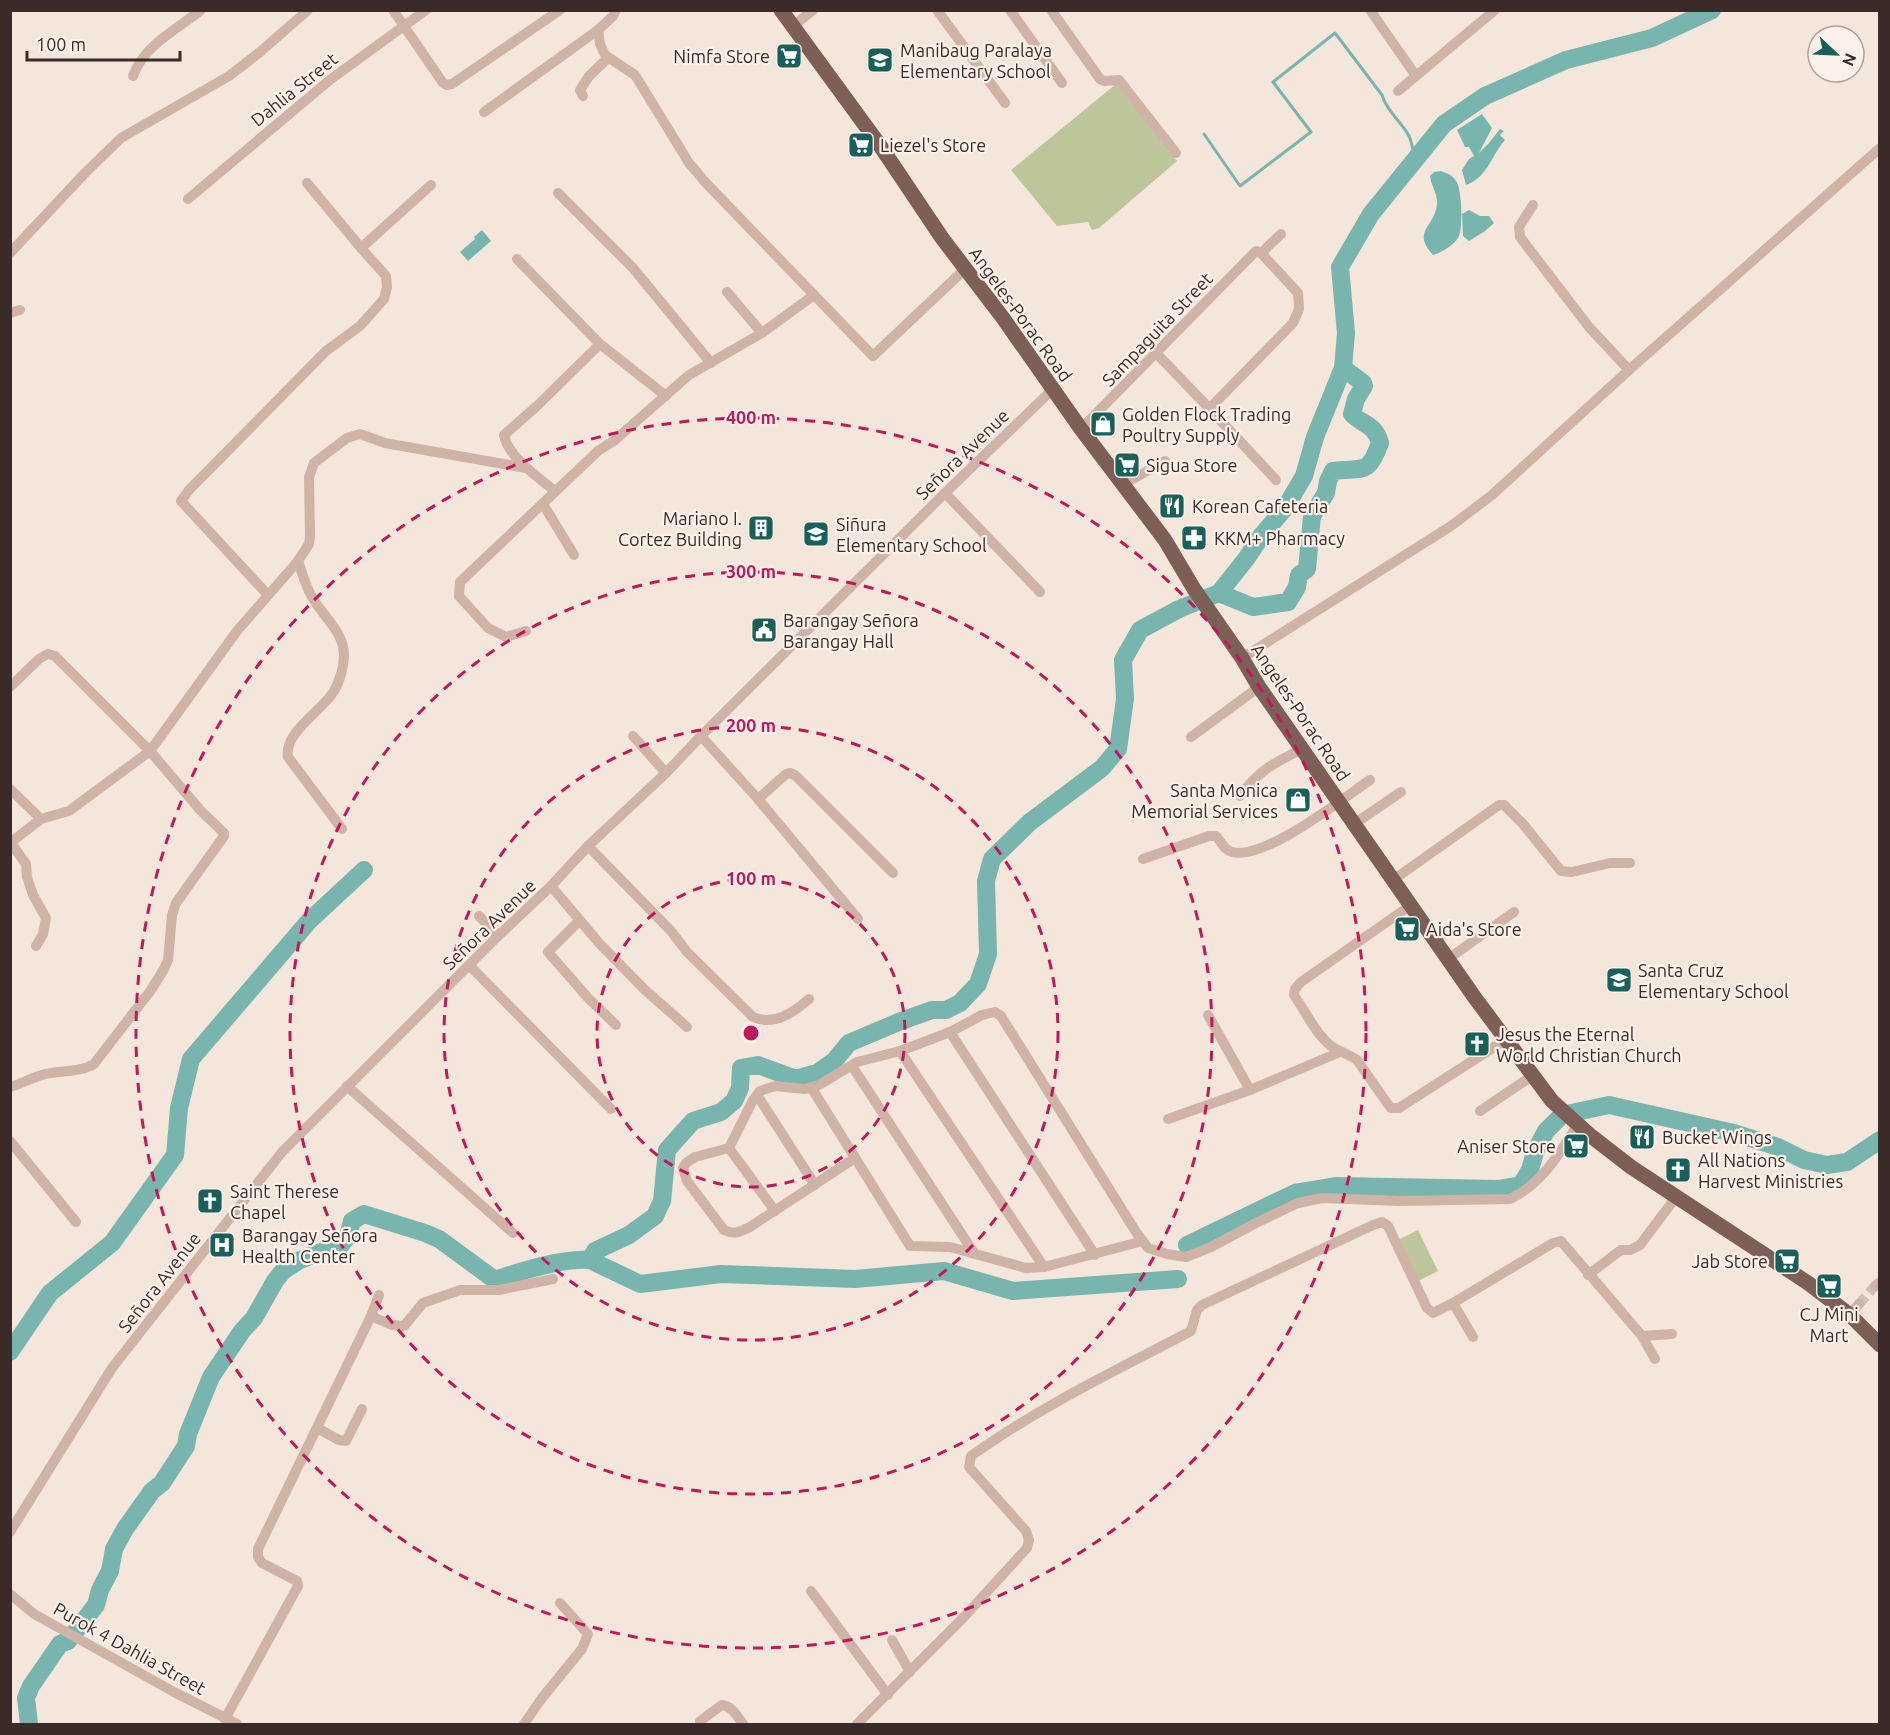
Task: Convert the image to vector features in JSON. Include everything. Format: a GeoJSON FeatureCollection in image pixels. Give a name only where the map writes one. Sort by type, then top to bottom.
{"type":"FeatureCollection","features":[{"type":"Feature","properties":{"kind":"main road","name":"Angeles-Porac Road"},"geometry":{"type":"LineString","coordinates":[[781,10],[881,147],[965,270],[1003,318],[1052,390],[1165,540],[1194,589],[1242,658],[1259,687],[1505,1040],[1552,1101],[1631,1167],[1808,1283],[1854,1310],[1880,1345]]}},
{"type":"Feature","properties":{"kind":"street"},"geometry":{"type":"LineString","coordinates":[[133,76],[140,62],[153,46],[201,10]]}},
{"type":"Feature","properties":{"kind":"street"},"geometry":{"type":"LineString","coordinates":[[10,252],[121,138],[228,76],[260,52],[308,10]]}},
{"type":"Feature","properties":{"kind":"street"},"geometry":{"type":"LineString","coordinates":[[393,10],[443,83],[447,85],[452,84],[560,10]]}},
{"type":"Feature","properties":{"kind":"street","name":"Dahlia Street"},"geometry":{"type":"LineString","coordinates":[[188,200],[331,79],[426,10]]}},
{"type":"Feature","properties":{"kind":"street"},"geometry":{"type":"LineString","coordinates":[[484,112],[598,30],[616,10]]}},
{"type":"Feature","properties":{"kind":"street"},"geometry":{"type":"LineString","coordinates":[[793,26],[813,10]]}},
{"type":"Feature","properties":{"kind":"street"},"geometry":{"type":"LineString","coordinates":[[937,10],[1005,103]]}},
{"type":"Feature","properties":{"kind":"street"},"geometry":{"type":"LineString","coordinates":[[1010,10],[1062,83]]}},
{"type":"Feature","properties":{"kind":"street"},"geometry":{"type":"LineString","coordinates":[[1051,10],[1100,79],[1119,80],[1176,153]]}},
{"type":"Feature","properties":{"kind":"street"},"geometry":{"type":"LineString","coordinates":[[1398,91],[1495,10]]}},
{"type":"Feature","properties":{"kind":"street"},"geometry":{"type":"LineString","coordinates":[[1372,11],[1416,76]]}},
{"type":"Feature","properties":{"kind":"street"},"geometry":{"type":"LineString","coordinates":[[598,30],[600,44],[608,58],[635,75],[689,163],[873,356],[965,270]]}},
{"type":"Feature","properties":{"kind":"street"},"geometry":{"type":"LineString","coordinates":[[583,96],[580,90],[584,82],[608,58]]}},
{"type":"Feature","properties":{"kind":"street"},"geometry":{"type":"LineString","coordinates":[[1242,658],[1467,514],[1492,495],[1629,370],[1880,148]]}},
{"type":"Feature","properties":{"kind":"street"},"geometry":{"type":"LineString","coordinates":[[268,595],[181,501],[189,490],[326,351],[360,326],[384,299],[387,287],[386,276],[307,183]]}},
{"type":"Feature","properties":{"kind":"street"},"geometry":{"type":"LineString","coordinates":[[361,248],[431,185]]}},
{"type":"Feature","properties":{"kind":"street"},"geometry":{"type":"LineString","coordinates":[[558,193],[633,268],[711,363]]}},
{"type":"Feature","properties":{"kind":"street"},"geometry":{"type":"LineString","coordinates":[[1533,206],[1519,227],[1520,237],[1589,327],[1629,370]]}},
{"type":"Feature","properties":{"kind":"street","name":"Sampaguita Street"},"geometry":{"type":"LineString","coordinates":[[1081,429],[1259,252],[1281,234]]}},
{"type":"Feature","properties":{"kind":"street"},"geometry":{"type":"LineString","coordinates":[[1208,407],[1213,405],[1293,323],[1298,314],[1298,293],[1259,252]]}},
{"type":"Feature","properties":{"kind":"street"},"geometry":{"type":"LineString","coordinates":[[517,259],[600,344],[666,396]]}},
{"type":"Feature","properties":{"kind":"street"},"geometry":{"type":"LineString","coordinates":[[727,292],[762,333]]}},
{"type":"Feature","properties":{"kind":"street"},"geometry":{"type":"LineString","coordinates":[[526,631],[506,637],[488,628],[459,596],[460,582],[598,451],[615,440],[689,375],[762,333],[814,295]]}},
{"type":"Feature","properties":{"kind":"street"},"geometry":{"type":"LineString","coordinates":[[555,490],[526,468],[505,441],[504,435],[600,344]]}},
{"type":"Feature","properties":{"kind":"street"},"geometry":{"type":"LineString","coordinates":[[1157,354],[1276,480]]}},
{"type":"Feature","properties":{"kind":"street","name":"Señora Avenue"},"geometry":{"type":"LineString","coordinates":[[10,1532],[112,1368],[282,1152],[551,886],[588,846],[666,773],[945,493],[1052,390]]}},
{"type":"Feature","properties":{"kind":"street"},"geometry":{"type":"LineString","coordinates":[[36,946],[43,934],[46,918],[33,895],[27,877],[26,864],[11,843],[41,819],[69,811],[150,751],[237,631],[298,561],[309,544],[309,477],[314,463],[347,438],[360,434],[385,443],[526,468]]}},
{"type":"Feature","properties":{"kind":"street"},"geometry":{"type":"LineString","coordinates":[[1124,484],[1165,461]]}},
{"type":"Feature","properties":{"kind":"street"},"geometry":{"type":"LineString","coordinates":[[945,493],[1040,592]]}},
{"type":"Feature","properties":{"kind":"street"},"geometry":{"type":"LineString","coordinates":[[543,504],[574,555]]}},
{"type":"Feature","properties":{"kind":"street"},"geometry":{"type":"LineString","coordinates":[[298,561],[310,594],[334,627],[342,642],[344,654],[342,669],[334,691],[297,732],[287,751],[288,757],[342,829]]}},
{"type":"Feature","properties":{"kind":"street"},"geometry":{"type":"LineString","coordinates":[[10,687],[39,659],[48,654],[56,657],[150,751],[201,811],[224,831],[224,836],[176,903],[172,915],[168,960],[164,969],[151,990],[94,1064],[85,1069],[64,1070],[41,1075],[10,1087]]}},
{"type":"Feature","properties":{"kind":"street"},"geometry":{"type":"LineString","coordinates":[[1191,736],[1259,687]]}},
{"type":"Feature","properties":{"kind":"street"},"geometry":{"type":"LineString","coordinates":[[633,736],[666,773]]}},
{"type":"Feature","properties":{"kind":"street"},"geometry":{"type":"LineString","coordinates":[[701,736],[758,799],[858,919]]}},
{"type":"Feature","properties":{"kind":"street"},"geometry":{"type":"LineString","coordinates":[[1240,796],[1262,771],[1302,749]]}},
{"type":"Feature","properties":{"kind":"street"},"geometry":{"type":"LineString","coordinates":[[758,799],[790,773],[893,873]]}},
{"type":"Feature","properties":{"kind":"street"},"geometry":{"type":"LineString","coordinates":[[1143,859],[1209,836],[1216,836],[1225,849],[1232,852],[1246,852],[1260,848],[1285,838],[1370,780]]}},
{"type":"Feature","properties":{"kind":"street"},"geometry":{"type":"LineString","coordinates":[[10,789],[41,819]]}},
{"type":"Feature","properties":{"kind":"street"},"geometry":{"type":"LineString","coordinates":[[1354,824],[1401,792]]}},
{"type":"Feature","properties":{"kind":"street"},"geometry":{"type":"LineString","coordinates":[[1394,880],[1499,805],[1504,805],[1523,824],[1561,871],[1572,872],[1610,863],[1630,863]]}},
{"type":"Feature","properties":{"kind":"street"},"geometry":{"type":"LineString","coordinates":[[588,846],[671,931],[687,952],[753,1017],[762,1020],[786,1016],[809,999]]}},
{"type":"Feature","properties":{"kind":"street"},"geometry":{"type":"LineString","coordinates":[[551,886],[579,921],[644,989],[687,1027]]}},
{"type":"Feature","properties":{"kind":"street"},"geometry":{"type":"LineString","coordinates":[[1411,905],[1301,982],[1295,989],[1294,995],[1324,1039],[1340,1052],[1357,1060],[1391,1108],[1399,1108],[1505,1040]]}},
{"type":"Feature","properties":{"kind":"street"},"geometry":{"type":"LineString","coordinates":[[1448,959],[1514,912]]}},
{"type":"Feature","properties":{"kind":"street"},"geometry":{"type":"LineString","coordinates":[[479,916],[498,936]]}},
{"type":"Feature","properties":{"kind":"street"},"geometry":{"type":"LineString","coordinates":[[579,921],[548,951],[588,998],[616,1025]]}},
{"type":"Feature","properties":{"kind":"street"},"geometry":{"type":"LineString","coordinates":[[470,966],[611,1109]]}},
{"type":"Feature","properties":{"kind":"street"},"geometry":{"type":"LineString","coordinates":[[855,1158],[738,1233],[724,1230],[687,1181],[683,1168],[695,1157],[729,1148],[760,1091],[776,1086],[795,1089],[811,1087],[832,1079],[857,1062],[900,1051],[950,1032],[982,1015],[995,1012],[1001,1016],[1143,1242],[1148,1248],[1167,1254],[1186,1257],[1211,1247],[1256,1222],[1298,1203],[1322,1198],[1400,1201],[1510,1199],[1523,1193],[1550,1168],[1575,1122]]}},
{"type":"Feature","properties":{"kind":"street"},"geometry":{"type":"LineString","coordinates":[[1208,1014],[1250,1090]]}},
{"type":"Feature","properties":{"kind":"street"},"geometry":{"type":"LineString","coordinates":[[950,1032],[1095,1255]]}},
{"type":"Feature","properties":{"kind":"street"},"geometry":{"type":"LineString","coordinates":[[900,1051],[1044,1267]]}},
{"type":"Feature","properties":{"kind":"street"},"geometry":{"type":"LineString","coordinates":[[1168,1119],[1250,1090],[1340,1052]]}},
{"type":"Feature","properties":{"kind":"street"},"geometry":{"type":"LineString","coordinates":[[852,1066],[974,1252]]}},
{"type":"Feature","properties":{"kind":"street"},"geometry":{"type":"LineString","coordinates":[[1479,1111],[1532,1076]]}},
{"type":"Feature","properties":{"kind":"street"},"geometry":{"type":"LineString","coordinates":[[347,1086],[513,1233]]}},
{"type":"Feature","properties":{"kind":"street"},"geometry":{"type":"LineString","coordinates":[[811,1087],[910,1246],[950,1247],[1026,1268],[1044,1267],[1143,1242]]}},
{"type":"Feature","properties":{"kind":"street"},"geometry":{"type":"LineString","coordinates":[[757,1095],[815,1185]]}},
{"type":"Feature","properties":{"kind":"street"},"geometry":{"type":"LineString","coordinates":[[10,1141],[76,1222]]}},
{"type":"Feature","properties":{"kind":"street"},"geometry":{"type":"LineString","coordinates":[[729,1148],[775,1211]]}},
{"type":"Feature","properties":{"kind":"street"},"geometry":{"type":"LineString","coordinates":[[1588,1275],[1622,1250],[1630,1250],[1640,1245],[1676,1197]]}},
{"type":"Feature","properties":{"kind":"street"},"geometry":{"type":"LineString","coordinates":[[857,1725],[971,1609],[1027,1548],[1029,1540],[1026,1531],[969,1467],[971,1455],[993,1439],[1191,1331],[1197,1310],[1202,1305],[1382,1222],[1388,1226],[1427,1308],[1433,1313],[1557,1241],[1564,1244],[1641,1336],[1655,1359]]}},
{"type":"Feature","properties":{"kind":"street"},"geometry":{"type":"LineString","coordinates":[[371,1316],[392,1325],[404,1326],[423,1304],[460,1290],[500,1290],[553,1279]]}},
{"type":"Feature","properties":{"kind":"street"},"geometry":{"type":"LineString","coordinates":[[225,1719],[298,1586],[297,1581],[262,1563],[258,1557],[258,1548],[371,1316],[379,1295]]}},
{"type":"Feature","properties":{"kind":"street"},"geometry":{"type":"LineString","coordinates":[[1453,1303],[1473,1336]]}},
{"type":"Feature","properties":{"kind":"street"},"geometry":{"type":"LineString","coordinates":[[1641,1336],[1672,1334]]}},
{"type":"Feature","properties":{"kind":"street"},"geometry":{"type":"LineString","coordinates":[[317,1428],[339,1440],[346,1441],[362,1409]]}},
{"type":"Feature","properties":{"kind":"street"},"geometry":{"type":"LineString","coordinates":[[811,1591],[888,1695]]}},
{"type":"Feature","properties":{"kind":"street","name":"Purok 4 Dahlia Street"},"geometry":{"type":"LineString","coordinates":[[10,1594],[34,1614],[237,1725]]}},
{"type":"Feature","properties":{"kind":"street"},"geometry":{"type":"LineString","coordinates":[[524,1725],[542,1698],[582,1649],[588,1634],[560,1603]]}},
{"type":"Feature","properties":{"kind":"street"},"geometry":{"type":"LineString","coordinates":[[892,1640],[910,1672]]}},
{"type":"Feature","properties":{"kind":"street"},"geometry":{"type":"LineString","coordinates":[[700,1721],[722,1705],[727,1705],[743,1725]]}},
{"type":"Feature","properties":{"kind":"green space"},"geometry":{"type":"Polygon","coordinates":[[[1116,84],[1177,161],[1099,228],[1092,230],[1088,222],[1057,226],[1011,170],[1116,84]]]}},
{"type":"Feature","properties":{"kind":"green space"},"geometry":{"type":"Polygon","coordinates":[[[1418,1230],[1438,1271],[1416,1282],[1396,1241],[1418,1230]]]}},
{"type":"Feature","properties":{"kind":"water"},"geometry":{"type":"Polygon","coordinates":[[[1482,114],[1492,128],[1479,153],[1500,129],[1504,131],[1500,135],[1505,140],[1484,172],[1466,185],[1462,170],[1469,159],[1474,156],[1469,147],[1465,147],[1457,130],[1482,114]]]}},
{"type":"Feature","properties":{"kind":"water"},"geometry":{"type":"Polygon","coordinates":[[[1441,171],[1453,177],[1458,185],[1461,200],[1461,225],[1455,242],[1433,255],[1424,240],[1424,234],[1437,204],[1430,176],[1434,172],[1441,171]]]}},
{"type":"Feature","properties":{"kind":"water"},"geometry":{"type":"Polygon","coordinates":[[[1469,210],[1480,216],[1489,216],[1494,223],[1469,241],[1463,236],[1462,214],[1469,210]]]}},
{"type":"Feature","properties":{"kind":"water"},"geometry":{"type":"Polygon","coordinates":[[[482,230],[491,241],[468,261],[460,252],[482,230]]]}},
{"type":"Feature","properties":{"kind":"waterway"},"geometry":{"type":"LineString","coordinates":[[29,1724],[26,1698],[31,1686],[60,1644],[68,1641],[96,1605],[100,1590],[110,1571],[114,1549],[125,1529],[152,1491],[162,1483],[186,1446],[188,1434],[211,1377],[242,1331],[254,1318],[283,1271],[298,1261],[340,1246],[348,1236],[352,1221],[364,1214],[439,1239],[495,1280],[555,1263],[590,1260],[595,1251],[629,1235],[655,1216],[662,1201],[667,1150],[693,1121],[721,1112],[734,1101],[740,1088],[741,1068],[758,1065],[796,1079],[817,1073],[834,1061],[849,1043],[901,1021],[932,1010],[946,1010],[960,1003],[978,984],[988,954],[986,881],[992,859],[1030,822],[1102,768],[1118,749],[1125,699],[1123,660],[1140,630],[1179,609],[1219,593],[1253,607],[1288,602],[1297,587],[1299,575],[1307,569],[1312,516],[1326,493],[1333,471],[1364,468],[1376,454],[1380,443],[1378,437],[1369,426],[1352,414],[1356,399],[1364,386],[1363,383],[1343,368],[1346,333],[1340,267],[1371,214],[1444,124],[1485,96],[1566,60],[1652,38],[1712,10]]}},
{"type":"Feature","properties":{"kind":"waterway"},"geometry":{"type":"LineString","coordinates":[[1204,134],[1240,186],[1311,132],[1273,82],[1335,33],[1406,131],[1416,160]]}},
{"type":"Feature","properties":{"kind":"waterway"},"geometry":{"type":"LineString","coordinates":[[1219,593],[1285,508],[1304,476],[1315,437],[1343,368]]}},
{"type":"Feature","properties":{"kind":"waterway"},"geometry":{"type":"LineString","coordinates":[[10,1352],[50,1293],[112,1243],[175,1155],[179,1108],[191,1059],[309,921],[364,870]]}},
{"type":"Feature","properties":{"kind":"waterway"},"geometry":{"type":"LineString","coordinates":[[1187,1245],[1295,1193],[1337,1186],[1498,1189],[1521,1185],[1530,1170],[1535,1152],[1546,1131],[1562,1115],[1609,1105],[1734,1133],[1778,1147],[1804,1160],[1827,1165],[1847,1162],[1880,1140]]}},
{"type":"Feature","properties":{"kind":"waterway"},"geometry":{"type":"LineString","coordinates":[[590,1260],[640,1284],[721,1274],[855,1279],[944,1271],[1013,1291],[1178,1279]]}},
{"type":"Feature","properties":{"kind":"tunnel"},"geometry":{"type":"LineString","coordinates":[[1859,1304],[1875,1286]]}},
{"type":"Feature","properties":{"kind":"place","name":"Nimfa Store"},"geometry":{"type":"Point","coordinates":[789,56]}},
{"type":"Feature","properties":{"kind":"place","name":"Manibaug Paralaya Elementary School"},"geometry":{"type":"Point","coordinates":[880,60]}},
{"type":"Feature","properties":{"kind":"place","name":"Liezel's Store"},"geometry":{"type":"Point","coordinates":[861,145]}},
{"type":"Feature","properties":{"kind":"place","name":"Golden Flock Trading Poultry Supply"},"geometry":{"type":"Point","coordinates":[1103,424]}},
{"type":"Feature","properties":{"kind":"place","name":"Sigua Store"},"geometry":{"type":"Point","coordinates":[1127,465]}},
{"type":"Feature","properties":{"kind":"place","name":"Korean Cafeteria"},"geometry":{"type":"Point","coordinates":[1172,506]}},
{"type":"Feature","properties":{"kind":"place","name":"Mariano I. Cortez Building"},"geometry":{"type":"Point","coordinates":[761,528]}},
{"type":"Feature","properties":{"kind":"place","name":"Siñura Elementary School"},"geometry":{"type":"Point","coordinates":[816,534]}},
{"type":"Feature","properties":{"kind":"place","name":"KKM+ Pharmacy"},"geometry":{"type":"Point","coordinates":[1194,538]}},
{"type":"Feature","properties":{"kind":"place","name":"Barangay Señora Barangay Hall"},"geometry":{"type":"Point","coordinates":[764,630]}},
{"type":"Feature","properties":{"kind":"place","name":"Santa Monica Memorial Services"},"geometry":{"type":"Point","coordinates":[1298,800]}},
{"type":"Feature","properties":{"kind":"place","name":"Aida's Store"},"geometry":{"type":"Point","coordinates":[1407,929]}},
{"type":"Feature","properties":{"kind":"place","name":"Santa Cruz Elementary School"},"geometry":{"type":"Point","coordinates":[1619,980]}},
{"type":"Feature","properties":{"kind":"place","name":"Jesus the Eternal World Christian Church"},"geometry":{"type":"Point","coordinates":[1477,1044]}},
{"type":"Feature","properties":{"kind":"place","name":"Bucket Wings"},"geometry":{"type":"Point","coordinates":[1642,1137]}},
{"type":"Feature","properties":{"kind":"place","name":"Aniser Store"},"geometry":{"type":"Point","coordinates":[1576,1146]}},
{"type":"Feature","properties":{"kind":"place","name":"All Nations Harvest Ministries"},"geometry":{"type":"Point","coordinates":[1678,1170]}},
{"type":"Feature","properties":{"kind":"place","name":"Saint Therese Chapel"},"geometry":{"type":"Point","coordinates":[210,1201]}},
{"type":"Feature","properties":{"kind":"place","name":"Barangay Señora Health Center"},"geometry":{"type":"Point","coordinates":[222,1245]}},
{"type":"Feature","properties":{"kind":"place","name":"Jab Store"},"geometry":{"type":"Point","coordinates":[1787,1261]}},
{"type":"Feature","properties":{"kind":"place","name":"CJ Mini Mart"},"geometry":{"type":"Point","coordinates":[1829,1286]}}]}
